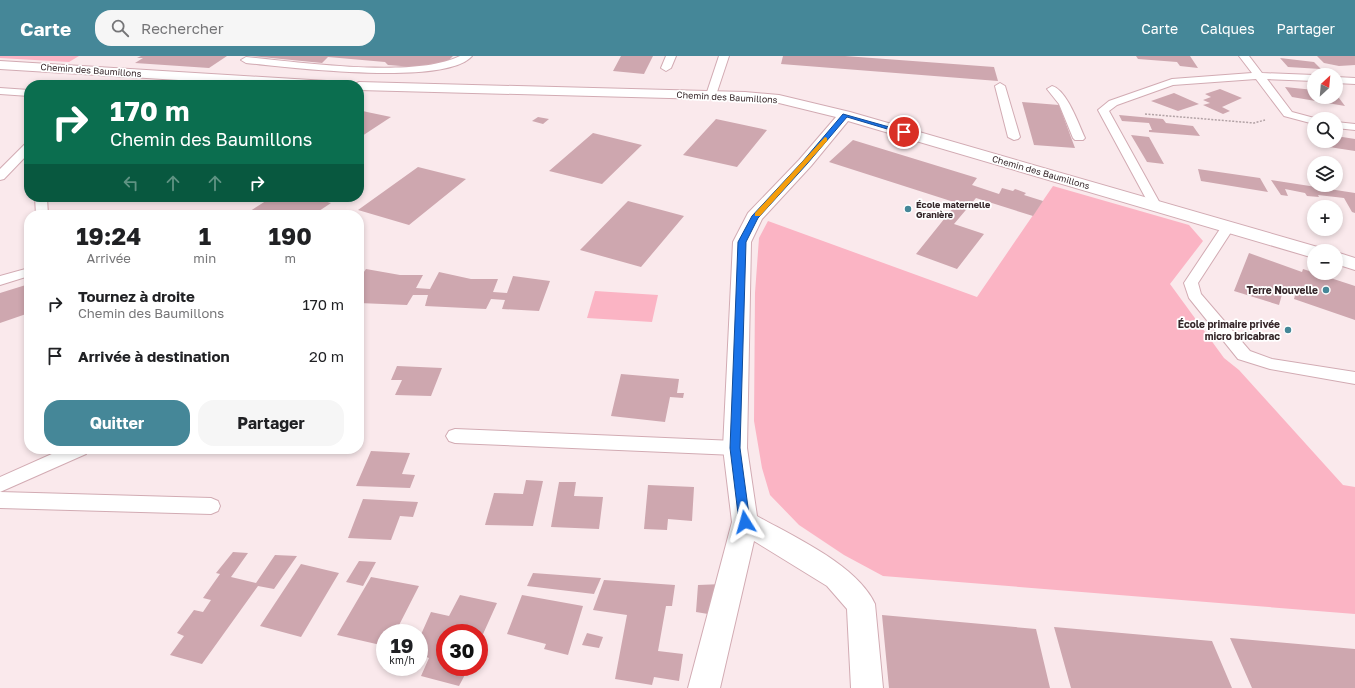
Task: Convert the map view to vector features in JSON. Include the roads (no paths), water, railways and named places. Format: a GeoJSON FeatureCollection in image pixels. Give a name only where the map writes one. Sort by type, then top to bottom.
{"type":"FeatureCollection","features":[{"type":"Feature","properties":{"kind":"street","name":"Chemin des Baumillons"},"geometry":{"type":"LineString","coordinates":[[0,65],[245,80]]}},
{"type":"Feature","properties":{"kind":"street","name":"Chemin des Baumillons"},"geometry":{"type":"LineString","coordinates":[[364,86],[711,95],[779,99],[845,115],[1155,206],[1230,226],[1307,250]]}},
{"type":"Feature","properties":{"kind":"street"},"geometry":{"type":"LineString","coordinates":[[704,688],[745,522],[735,448],[742,242],[754,217],[805,163],[845,115]]}},
{"type":"Feature","properties":{"kind":"street"},"geometry":{"type":"LineString","coordinates":[[1343,260],[1355,264]]}},
{"type":"Feature","properties":{"kind":"street"},"geometry":{"type":"LineString","coordinates":[[745,522],[837,577],[861,604],[867,688]]}},
{"type":"Feature","properties":{"kind":"lane"},"geometry":{"type":"LineString","coordinates":[[246,60],[331,68],[426,69],[450,65],[467,56]]}},
{"type":"Feature","properties":{"kind":"lane"},"geometry":{"type":"LineString","coordinates":[[666,68],[671,56]]}},
{"type":"Feature","properties":{"kind":"lane"},"geometry":{"type":"LineString","coordinates":[[711,95],[724,56]]}},
{"type":"Feature","properties":{"kind":"lane"},"geometry":{"type":"LineString","coordinates":[[1244,56],[1288,114],[1307,119]]}},
{"type":"Feature","properties":{"kind":"lane"},"geometry":{"type":"LineString","coordinates":[[1155,206],[1103,110],[1113,103],[1172,82],[1258,76],[1307,78]]}},
{"type":"Feature","properties":{"kind":"lane"},"geometry":{"type":"LineString","coordinates":[[1343,80],[1355,81]]}},
{"type":"Feature","properties":{"kind":"lane"},"geometry":{"type":"LineString","coordinates":[[1000,86],[1014,137]]}},
{"type":"Feature","properties":{"kind":"lane"},"geometry":{"type":"LineString","coordinates":[[1052,89],[1064,103],[1079,138]]}},
{"type":"Feature","properties":{"kind":"lane"},"geometry":{"type":"LineString","coordinates":[[0,91],[24,93]]}},
{"type":"Feature","properties":{"kind":"lane"},"geometry":{"type":"LineString","coordinates":[[1343,125],[1355,127]]}},
{"type":"Feature","properties":{"kind":"lane"},"geometry":{"type":"LineString","coordinates":[[0,176],[24,151]]}},
{"type":"Feature","properties":{"kind":"lane"},"geometry":{"type":"LineString","coordinates":[[1230,226],[1191,283],[1194,295],[1244,354],[1270,364],[1355,378]]}},
{"type":"Feature","properties":{"kind":"lane"},"geometry":{"type":"LineString","coordinates":[[0,281],[24,274]]}},
{"type":"Feature","properties":{"kind":"lane"},"geometry":{"type":"LineString","coordinates":[[455,436],[735,448]]}},
{"type":"Feature","properties":{"kind":"lane"},"geometry":{"type":"LineString","coordinates":[[0,485],[68,454]]}},
{"type":"Feature","properties":{"kind":"lane"},"geometry":{"type":"LineString","coordinates":[[0,500],[211,506]]}},
{"type":"Feature","properties":{"kind":"place","name":"École maternelle Granière"},"geometry":{"type":"Point","coordinates":[908,209]}},
{"type":"Feature","properties":{"kind":"place","name":"Terre Nouvelle"},"geometry":{"type":"Point","coordinates":[1326,290]}},
{"type":"Feature","properties":{"kind":"place","name":"École primaire privée micro bricabrac"},"geometry":{"type":"Point","coordinates":[1288,330]}}]}
